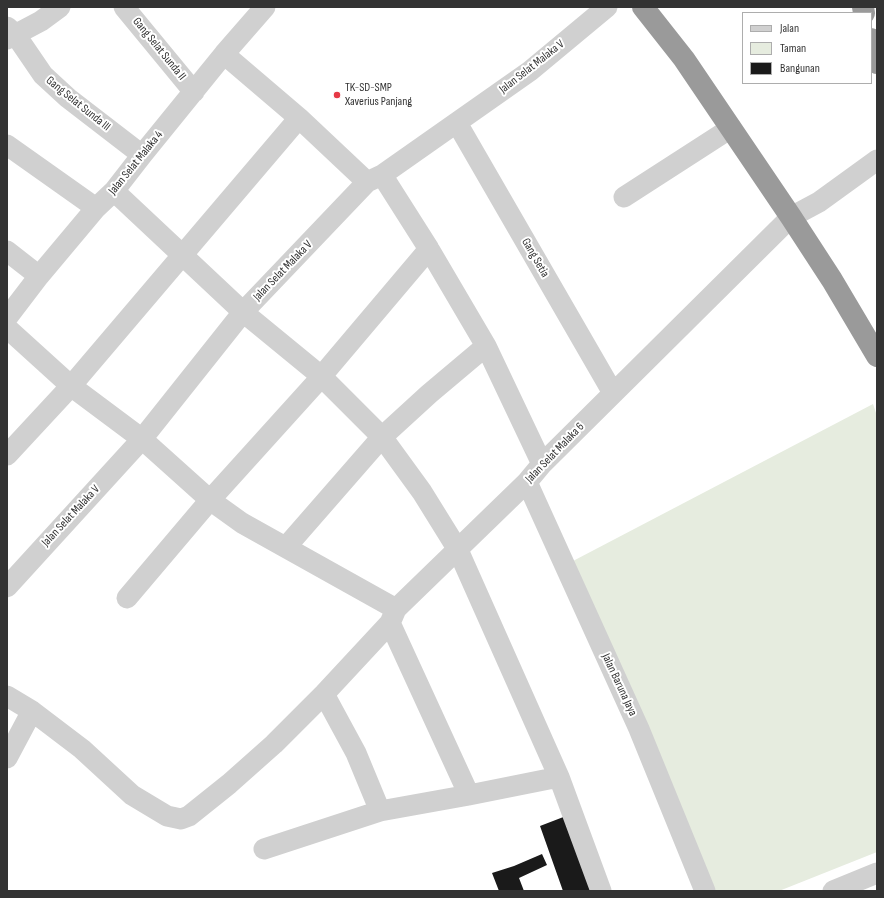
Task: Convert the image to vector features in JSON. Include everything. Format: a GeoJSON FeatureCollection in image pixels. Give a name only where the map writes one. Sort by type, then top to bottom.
{"type":"FeatureCollection","features":[{"type":"Feature","properties":{"kind":"highway"},"geometry":{"type":"LineString","coordinates":[[643,7],[684,59],[832,280],[871,334],[877,356]]}},
{"type":"Feature","properties":{"kind":"highway"},"geometry":{"type":"LineString","coordinates":[[872,43],[877,63]]}},
{"type":"Feature","properties":{"kind":"street"},"geometry":{"type":"LineString","coordinates":[[10,33],[41,21],[60,7]]}},
{"type":"Feature","properties":{"kind":"street","name":"Gang Selat Sunda II"},"geometry":{"type":"LineString","coordinates":[[124,7],[194,92]]}},
{"type":"Feature","properties":{"kind":"street","name":"Jalan Selat Malaka V"},"geometry":{"type":"LineString","coordinates":[[11,575],[142,439],[243,312],[374,179],[457,123],[530,71],[607,7]]}},
{"type":"Feature","properties":{"kind":"street","name":"Jalan Selat Malaka 4"},"geometry":{"type":"LineString","coordinates":[[7,318],[39,276],[96,208],[114,191],[194,92],[224,54],[253,11]]}},
{"type":"Feature","properties":{"kind":"street","name":"Gang Selat Sunda III"},"geometry":{"type":"LineString","coordinates":[[10,33],[43,75],[68,98],[142,155]]}},
{"type":"Feature","properties":{"kind":"street"},"geometry":{"type":"LineString","coordinates":[[224,54],[374,179],[429,249],[486,346],[542,464]]}},
{"type":"Feature","properties":{"kind":"street"},"geometry":{"type":"LineString","coordinates":[[7,455],[71,386],[299,118]]}},
{"type":"Feature","properties":{"kind":"street","name":"Gang Setia"},"geometry":{"type":"LineString","coordinates":[[457,123],[613,393]]}},
{"type":"Feature","properties":{"kind":"street"},"geometry":{"type":"LineString","coordinates":[[624,197],[731,128]]}},
{"type":"Feature","properties":{"kind":"street"},"geometry":{"type":"LineString","coordinates":[[7,145],[96,208]]}},
{"type":"Feature","properties":{"kind":"street","name":"Jalan Selat Malaka 6"},"geometry":{"type":"LineString","coordinates":[[7,696],[32,711],[82,749],[132,795],[167,816],[181,819],[189,816],[235,779],[274,744],[324,694],[393,616],[527,482],[542,464],[791,217],[819,202],[877,160]]}},
{"type":"Feature","properties":{"kind":"street"},"geometry":{"type":"LineString","coordinates":[[114,191],[243,312],[321,376],[382,436],[422,492],[458,550],[559,777],[601,891]]}},
{"type":"Feature","properties":{"kind":"street"},"geometry":{"type":"LineString","coordinates":[[127,598],[210,500],[321,376],[429,249]]}},
{"type":"Feature","properties":{"kind":"street"},"geometry":{"type":"LineString","coordinates":[[7,251],[39,276]]}},
{"type":"Feature","properties":{"kind":"street"},"geometry":{"type":"LineString","coordinates":[[7,328],[71,386],[142,439],[210,500],[242,523],[286,547],[393,616],[469,795]]}},
{"type":"Feature","properties":{"kind":"street"},"geometry":{"type":"LineString","coordinates":[[286,547],[382,436],[486,346]]}},
{"type":"Feature","properties":{"kind":"street","name":"Jalan Baruna Jaya"},"geometry":{"type":"LineString","coordinates":[[527,482],[639,729],[705,891]]}},
{"type":"Feature","properties":{"kind":"street"},"geometry":{"type":"LineString","coordinates":[[324,694],[356,753],[380,811]]}},
{"type":"Feature","properties":{"kind":"street"},"geometry":{"type":"LineString","coordinates":[[7,758],[32,711]]}},
{"type":"Feature","properties":{"kind":"street"},"geometry":{"type":"LineString","coordinates":[[264,849],[380,811],[559,777]]}},
{"type":"Feature","properties":{"kind":"street"},"geometry":{"type":"LineString","coordinates":[[836,890],[877,873]]}},
{"type":"Feature","properties":{"kind":"green space"},"geometry":{"type":"Polygon","coordinates":[[[873,404],[877,416],[877,852],[779,891],[710,891],[573,561],[873,404]]]}},
{"type":"Feature","properties":{"kind":"building"},"geometry":{"type":"Polygon","coordinates":[[[566,816],[592,891],[563,891],[540,826],[566,816]]]}},
{"type":"Feature","properties":{"kind":"building"},"geometry":{"type":"Polygon","coordinates":[[[542,854],[547,865],[519,878],[524,891],[499,891],[492,873],[514,866],[542,854]]]}},
{"type":"Feature","properties":{"kind":"place","name":"TK-SD-SMP Xaverius Panjang"},"geometry":{"type":"Point","coordinates":[337,95]}}]}
